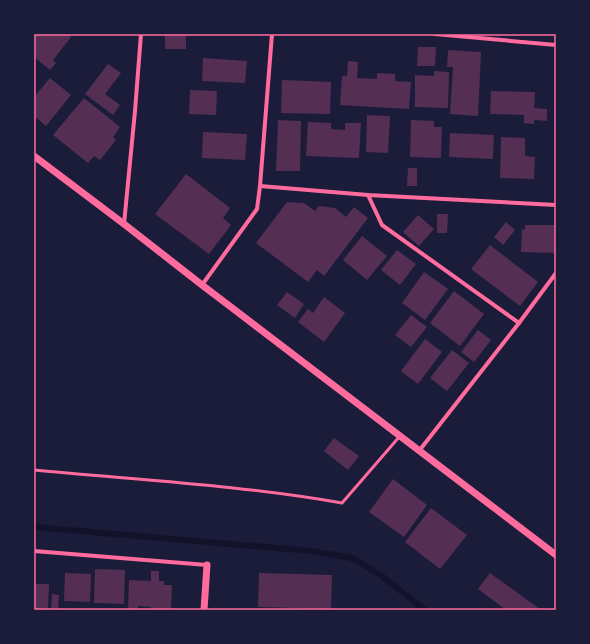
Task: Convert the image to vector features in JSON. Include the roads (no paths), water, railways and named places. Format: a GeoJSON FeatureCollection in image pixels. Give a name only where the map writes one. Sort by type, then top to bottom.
{"type":"FeatureCollection","features":[{"type":"Feature","properties":{"kind":"street"},"geometry":{"type":"LineString","coordinates":[[124,224],[141,34]]}},
{"type":"Feature","properties":{"kind":"street"},"geometry":{"type":"LineString","coordinates":[[202,285],[257,209],[272,34]]}},
{"type":"Feature","properties":{"kind":"street"},"geometry":{"type":"LineString","coordinates":[[435,34],[556,45]]}},
{"type":"Feature","properties":{"kind":"street"},"geometry":{"type":"LineString","coordinates":[[34,156],[556,555]]}},
{"type":"Feature","properties":{"kind":"street"},"geometry":{"type":"LineString","coordinates":[[260,186],[368,195],[556,205]]}},
{"type":"Feature","properties":{"kind":"street"},"geometry":{"type":"LineString","coordinates":[[368,195],[382,225],[519,324]]}},
{"type":"Feature","properties":{"kind":"street"},"geometry":{"type":"LineString","coordinates":[[420,451],[519,324],[556,273]]}},
{"type":"Feature","properties":{"kind":"street"},"geometry":{"type":"LineString","coordinates":[[34,551],[207,565],[204,610]]}},
{"type":"Feature","properties":{"kind":"lane"},"geometry":{"type":"LineString","coordinates":[[34,470],[253,489],[342,502],[400,436]]}},
{"type":"Feature","properties":{"kind":"waterway"},"geometry":{"type":"LineString","coordinates":[[34,527],[311,551],[352,558],[382,576],[425,610]]}}]}
